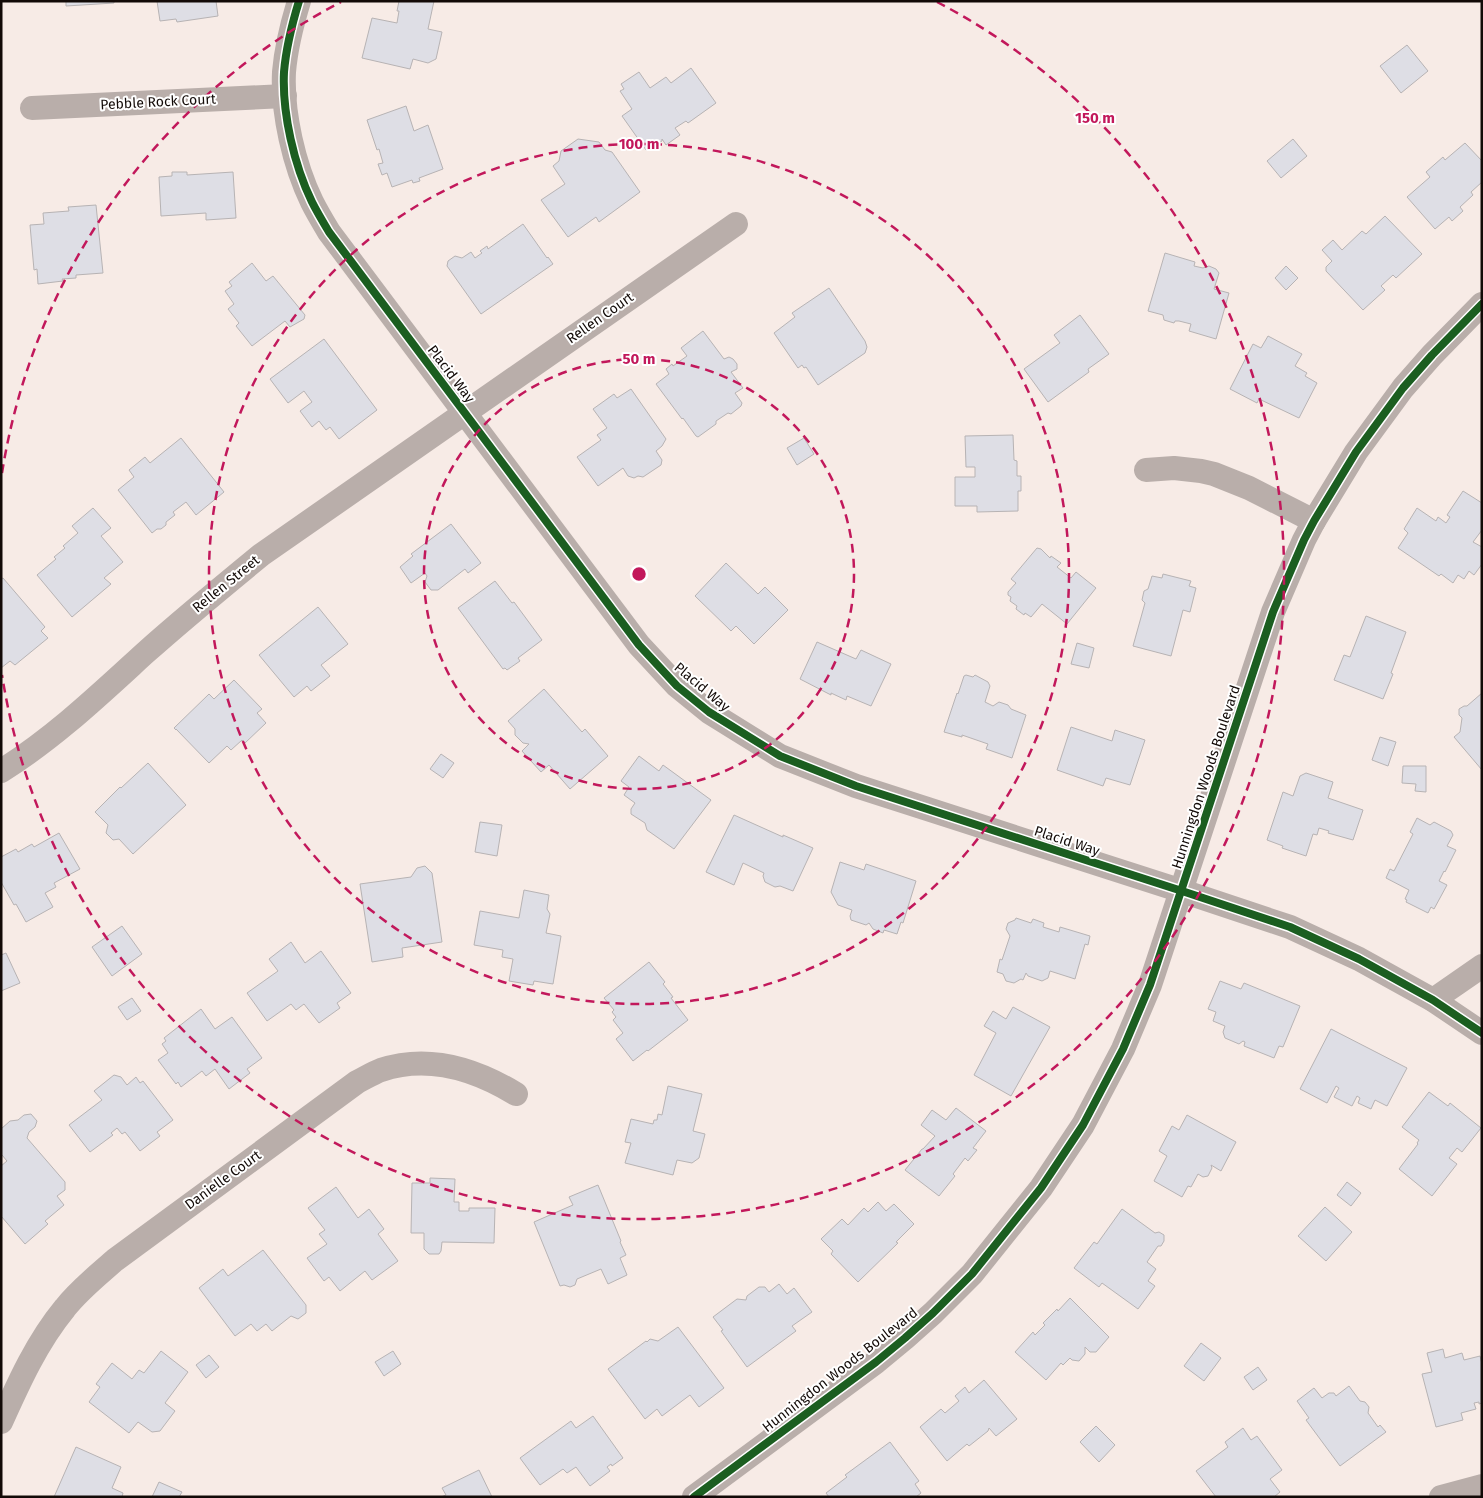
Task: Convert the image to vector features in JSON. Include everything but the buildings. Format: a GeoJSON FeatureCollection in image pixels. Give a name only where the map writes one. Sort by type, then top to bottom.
{"type":"FeatureCollection","features":[{"type":"Feature","properties":{"kind":"street","name":"Placid Way"},"geometry":{"type":"LineString","coordinates":[[299,1],[292,25],[284,72],[284,96],[290,136],[297,165],[320,217],[329,232],[639,646],[677,686],[709,712],[780,756],[856,786],[1290,927],[1359,959],[1433,1000],[1482,1033]]}},
{"type":"Feature","properties":{"kind":"street","name":"Pebble Rock Court"},"geometry":{"type":"LineString","coordinates":[[32,108],[284,96]]}},
{"type":"Feature","properties":{"kind":"street","name":"Rellen Court"},"geometry":{"type":"LineString","coordinates":[[464,413],[736,224]]}},
{"type":"Feature","properties":{"kind":"street","name":"Hunningdon Woods Boulevard"},"geometry":{"type":"LineString","coordinates":[[694,1497],[898,1344],[933,1313],[972,1274],[1041,1188],[1083,1125],[1123,1048],[1150,985],[1273,612],[1304,540],[1356,452],[1403,388],[1482,304]]}},
{"type":"Feature","properties":{"kind":"street","name":"Rellen Street"},"geometry":{"type":"LineString","coordinates":[[1,771],[24,757],[76,715],[190,613],[262,555],[464,413]]}},
{"type":"Feature","properties":{"kind":"street"},"geometry":{"type":"LineString","coordinates":[[1146,470],[1174,468],[1214,474],[1249,488],[1314,521]]}},
{"type":"Feature","properties":{"kind":"street"},"geometry":{"type":"LineString","coordinates":[[1433,1000],[1482,966]]}},
{"type":"Feature","properties":{"kind":"street","name":"Danielle Court"},"geometry":{"type":"LineString","coordinates":[[1,1422],[20,1380],[40,1343],[65,1308],[97,1276],[115,1260],[357,1082],[381,1070],[413,1063],[449,1065],[500,1084],[516,1094]]}},
{"type":"Feature","properties":{"kind":"street"},"geometry":{"type":"LineString","coordinates":[[1441,1497],[1482,1486]]}},
{"type":"Feature","properties":{"kind":"cycle path"},"geometry":{"type":"LineString","coordinates":[[299,1],[285,63],[285,104],[290,138],[300,172],[316,210],[329,232],[639,645],[677,686],[709,712],[780,756],[856,786],[1290,927],[1359,959],[1433,1000],[1482,1033]]}},
{"type":"Feature","properties":{"kind":"cycle path"},"geometry":{"type":"LineString","coordinates":[[694,1497],[876,1362],[933,1313],[972,1274],[1041,1188],[1083,1125],[1123,1049],[1150,985],[1273,612],[1304,540],[1356,452],[1403,388],[1482,304]]}}]}
